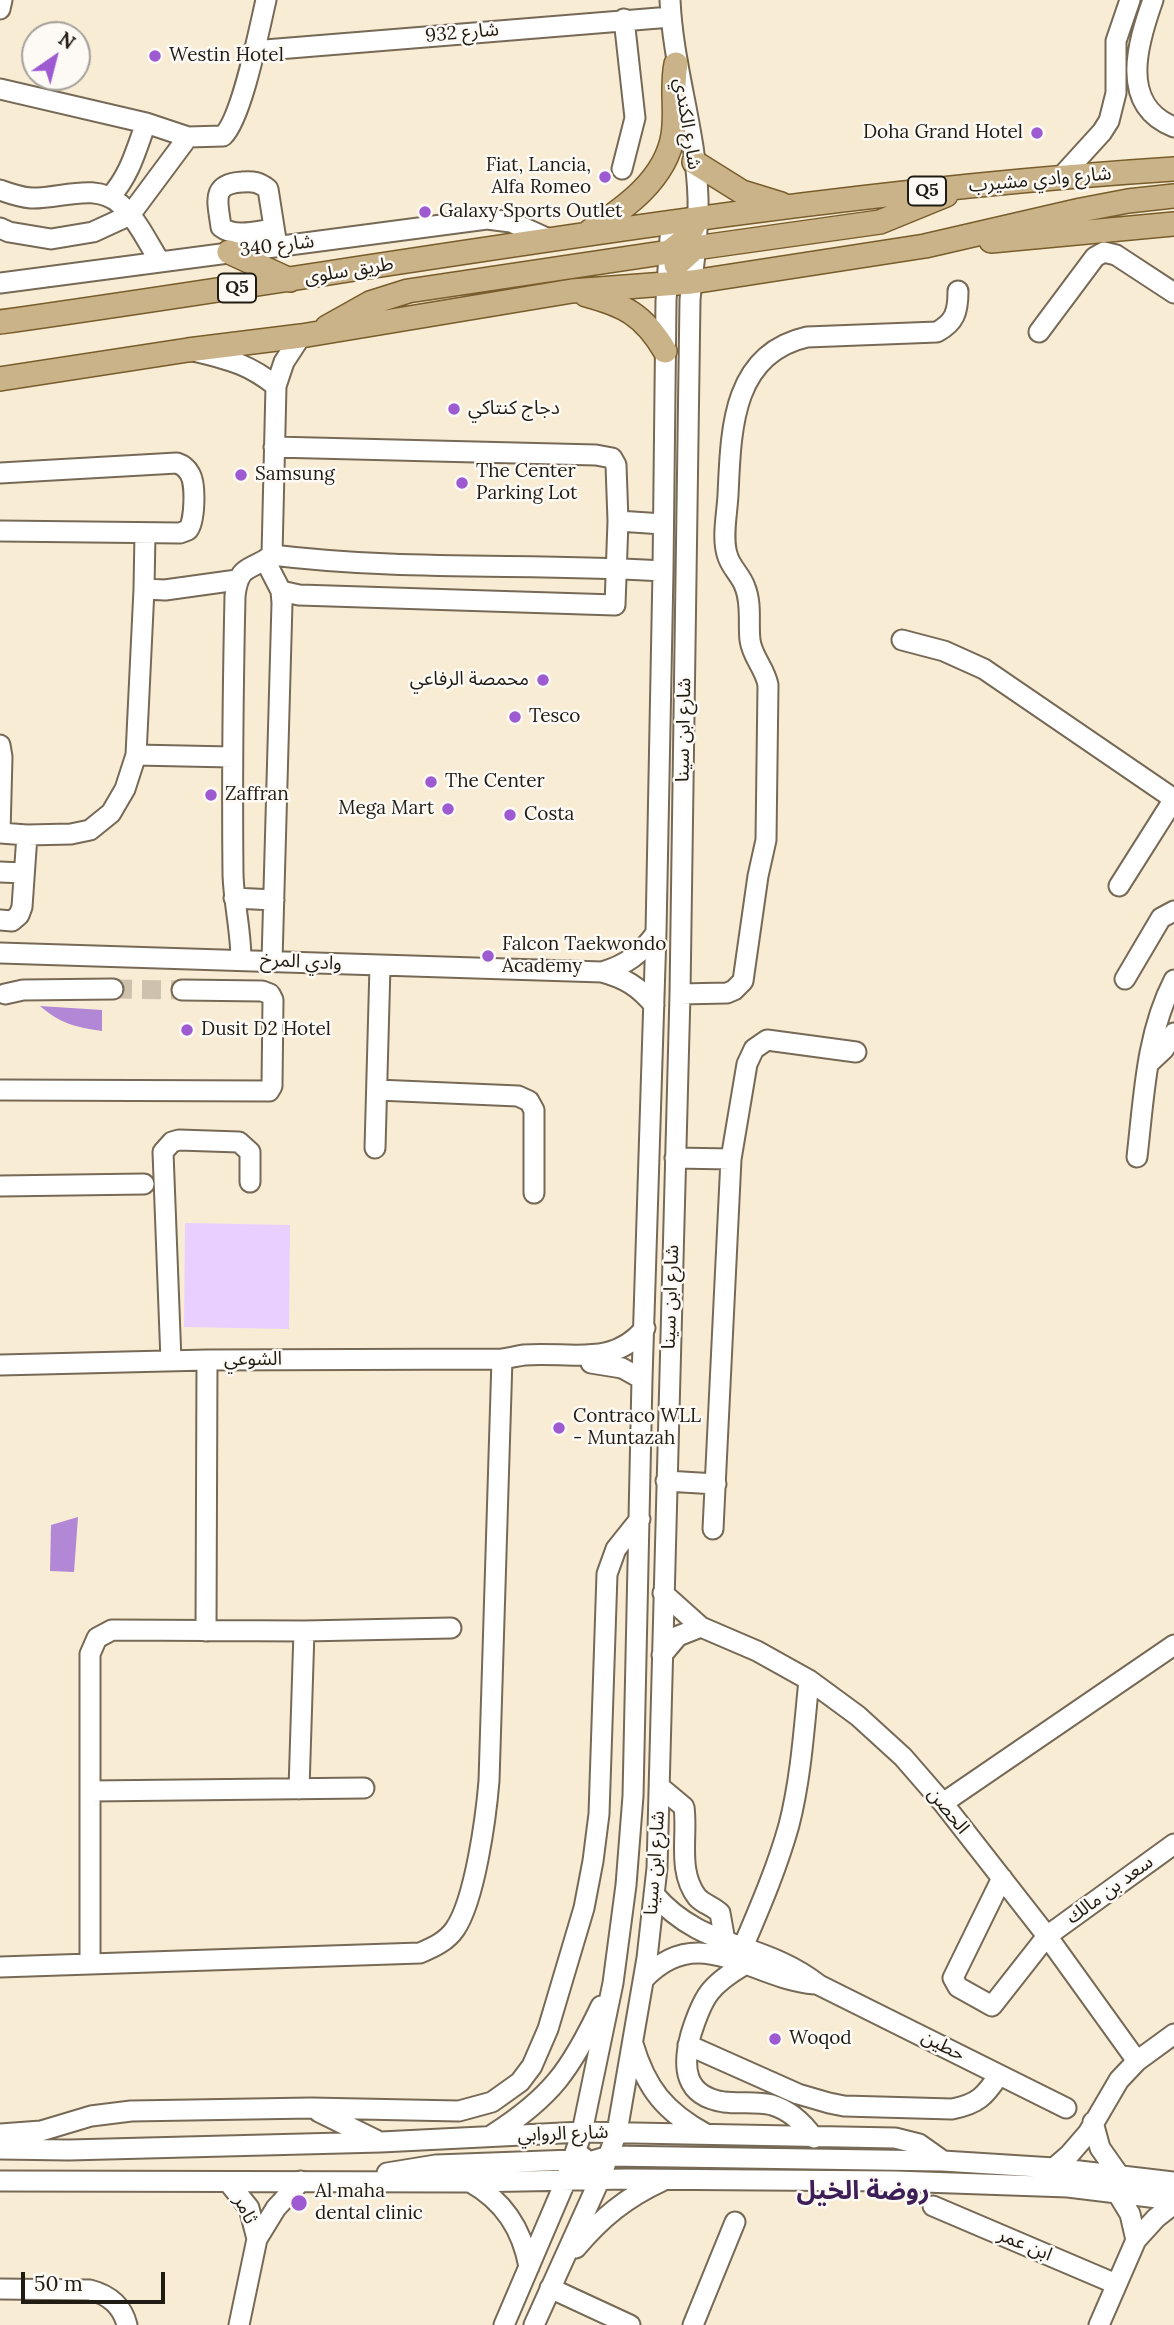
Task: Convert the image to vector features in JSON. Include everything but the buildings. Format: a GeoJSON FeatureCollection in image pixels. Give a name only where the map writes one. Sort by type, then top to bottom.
{"type":"FeatureCollection","features":[{"type":"Feature","properties":{"kind":"main road"},"geometry":{"type":"LineString","coordinates":[[584,235],[634,199],[653,178],[668,155],[673,134],[673,77],[676,64]]}},
{"type":"Feature","properties":{"kind":"main road"},"geometry":{"type":"LineString","coordinates":[[1062,176],[1117,160],[1174,154]]}},
{"type":"Feature","properties":{"kind":"main road"},"geometry":{"type":"LineString","coordinates":[[694,162],[743,192],[791,206]]}},
{"type":"Feature","properties":{"kind":"main road","name":"شارع وادي مشيرب"},"geometry":{"type":"LineString","coordinates":[[697,219],[966,186],[1062,176],[1174,169]]}},
{"type":"Feature","properties":{"kind":"main road"},"geometry":{"type":"LineString","coordinates":[[0,379],[188,350],[308,335],[572,291],[667,284],[675,267],[695,248],[880,222],[966,186]]}},
{"type":"Feature","properties":{"kind":"main road","name":"شارع وادي مشيرب"},"geometry":{"type":"LineString","coordinates":[[667,284],[925,246],[1081,210],[1174,196]]}},
{"type":"Feature","properties":{"kind":"main road"},"geometry":{"type":"LineString","coordinates":[[308,335],[370,303],[408,291],[669,252],[687,239],[697,219]]}},
{"type":"Feature","properties":{"kind":"main road","name":"طريق سلوى"},"geometry":{"type":"LineString","coordinates":[[0,322],[697,219]]}},
{"type":"Feature","properties":{"kind":"main road","name":"شارع وادي مشيرب"},"geometry":{"type":"LineString","coordinates":[[925,246],[1011,241],[1174,225]]}},
{"type":"Feature","properties":{"kind":"main road"},"geometry":{"type":"LineString","coordinates":[[229,252],[290,279]]}},
{"type":"Feature","properties":{"kind":"main road"},"geometry":{"type":"LineString","coordinates":[[572,291],[610,301],[633,312],[646,323],[665,351]]}},
{"type":"Feature","properties":{"kind":"street"},"geometry":{"type":"LineString","coordinates":[[0,9],[2,0]]}},
{"type":"Feature","properties":{"kind":"street"},"geometry":{"type":"LineString","coordinates":[[0,89],[146,123],[188,137],[223,136],[230,129],[266,0]]}},
{"type":"Feature","properties":{"kind":"street"},"geometry":{"type":"LineString","coordinates":[[1062,176],[1109,121],[1116,93],[1116,41],[1130,0]]}},
{"type":"Feature","properties":{"kind":"street"},"geometry":{"type":"LineString","coordinates":[[1153,0],[1139,48],[1138,83],[1144,101],[1152,112],[1174,127]]}},
{"type":"Feature","properties":{"kind":"street","name":"شارع 932"},"geometry":{"type":"LineString","coordinates":[[253,51],[624,19],[670,9]]}},
{"type":"Feature","properties":{"kind":"street","name":"شارع الكندي"},"geometry":{"type":"LineString","coordinates":[[670,9],[676,64],[687,108],[698,197],[695,248]]}},
{"type":"Feature","properties":{"kind":"street"},"geometry":{"type":"LineString","coordinates":[[622,169],[635,118],[624,19]]}},
{"type":"Feature","properties":{"kind":"street"},"geometry":{"type":"LineString","coordinates":[[110,197],[123,183],[130,169],[146,123]]}},
{"type":"Feature","properties":{"kind":"street"},"geometry":{"type":"LineString","coordinates":[[0,228],[51,239],[93,232],[130,215],[188,137]]}},
{"type":"Feature","properties":{"kind":"street"},"geometry":{"type":"LineString","coordinates":[[0,190],[16,196],[34,198],[90,192],[110,197],[130,215],[160,262]]}},
{"type":"Feature","properties":{"kind":"street","name":"شارع 340"},"geometry":{"type":"LineString","coordinates":[[0,283],[229,252],[275,237],[487,219],[511,222],[551,240]]}},
{"type":"Feature","properties":{"kind":"street","name":"شارع ابن سينا"},"geometry":{"type":"LineString","coordinates":[[504,2325],[566,2180],[582,2132],[613,1983],[626,1885],[633,1796],[642,1379],[656,933],[665,351],[671,223]]}},
{"type":"Feature","properties":{"kind":"street","name":"شارع ابن سينا"},"geometry":{"type":"LineString","coordinates":[[534,2325],[610,2156],[617,2132],[644,1979],[654,1894],[660,1787],[680,994],[692,282],[695,248]]}},
{"type":"Feature","properties":{"kind":"street"},"geometry":{"type":"LineString","coordinates":[[1039,332],[1099,254],[1116,255],[1174,293]]}},
{"type":"Feature","properties":{"kind":"street"},"geometry":{"type":"LineString","coordinates":[[680,994],[727,993],[743,981],[758,876],[766,841],[768,685],[750,640],[745,587],[726,552],[731,436],[742,395],[758,364],[793,340],[807,337],[937,332],[951,324],[958,309],[958,291]]}},
{"type":"Feature","properties":{"kind":"street"},"geometry":{"type":"LineString","coordinates":[[272,961],[281,591],[268,557],[276,386],[284,362],[308,335]]}},
{"type":"Feature","properties":{"kind":"street"},"geometry":{"type":"LineString","coordinates":[[188,350],[243,364],[256,370],[276,386]]}},
{"type":"Feature","properties":{"kind":"street"},"geometry":{"type":"LineString","coordinates":[[274,447],[596,455],[612,458],[616,465],[617,569],[616,602],[612,606],[299,595],[281,591]]}},
{"type":"Feature","properties":{"kind":"street"},"geometry":{"type":"LineString","coordinates":[[0,473],[170,463],[183,466],[193,482],[191,527],[180,533],[0,531]]}},
{"type":"Feature","properties":{"kind":"street"},"geometry":{"type":"LineString","coordinates":[[618,521],[663,524]]}},
{"type":"Feature","properties":{"kind":"street"},"geometry":{"type":"LineString","coordinates":[[0,745],[0,833],[71,834],[90,830],[111,813],[125,789],[136,755],[145,533]]}},
{"type":"Feature","properties":{"kind":"street"},"geometry":{"type":"LineString","coordinates":[[241,960],[241,936],[234,898],[231,757],[237,580],[247,567],[268,557],[409,565],[663,571]]}},
{"type":"Feature","properties":{"kind":"street"},"geometry":{"type":"LineString","coordinates":[[144,589],[165,590],[237,580]]}},
{"type":"Feature","properties":{"kind":"street"},"geometry":{"type":"LineString","coordinates":[[902,640],[944,651],[984,669],[1174,799],[1119,886]]}},
{"type":"Feature","properties":{"kind":"street"},"geometry":{"type":"LineString","coordinates":[[136,755],[231,757]]}},
{"type":"Feature","properties":{"kind":"street"},"geometry":{"type":"LineString","coordinates":[[0,920],[12,921],[19,915],[22,907],[27,835]]}},
{"type":"Feature","properties":{"kind":"street"},"geometry":{"type":"LineString","coordinates":[[0,872],[24,873]]}},
{"type":"Feature","properties":{"kind":"street"},"geometry":{"type":"LineString","coordinates":[[234,898],[274,900]]}},
{"type":"Feature","properties":{"kind":"street"},"geometry":{"type":"LineString","coordinates":[[1125,979],[1161,918],[1174,911]]}},
{"type":"Feature","properties":{"kind":"street","name":"وادي المرخ"},"geometry":{"type":"LineString","coordinates":[[602,972],[633,959],[656,933]]}},
{"type":"Feature","properties":{"kind":"street","name":"وادي المرخ"},"geometry":{"type":"LineString","coordinates":[[0,953],[602,972],[632,983],[654,1005]]}},
{"type":"Feature","properties":{"kind":"street"},"geometry":{"type":"LineString","coordinates":[[375,1148],[380,966]]}},
{"type":"Feature","properties":{"kind":"street"},"geometry":{"type":"LineString","coordinates":[[1137,1157],[1156,1024],[1174,979]]}},
{"type":"Feature","properties":{"kind":"street"},"geometry":{"type":"LineString","coordinates":[[5,994],[23,990],[113,989]]}},
{"type":"Feature","properties":{"kind":"street"},"geometry":{"type":"LineString","coordinates":[[0,1090],[269,1091],[272,1086],[270,993],[182,990]]}},
{"type":"Feature","properties":{"kind":"street"},"geometry":{"type":"LineString","coordinates":[[1149,1064],[1164,1049],[1174,1033]]}},
{"type":"Feature","properties":{"kind":"street"},"geometry":{"type":"LineString","coordinates":[[713,1529],[731,1159],[747,1064],[754,1049],[767,1040],[856,1052]]}},
{"type":"Feature","properties":{"kind":"street"},"geometry":{"type":"LineString","coordinates":[[377,1090],[518,1096],[529,1101],[534,1110],[534,1193]]}},
{"type":"Feature","properties":{"kind":"street"},"geometry":{"type":"LineString","coordinates":[[171,1361],[163,1152],[172,1142],[179,1140],[239,1142],[250,1152],[250,1182]]}},
{"type":"Feature","properties":{"kind":"street"},"geometry":{"type":"LineString","coordinates":[[675,1158],[731,1159]]}},
{"type":"Feature","properties":{"kind":"street"},"geometry":{"type":"LineString","coordinates":[[0,1186],[144,1184]]}},
{"type":"Feature","properties":{"kind":"street","name":"الشوعي"},"geometry":{"type":"LineString","coordinates":[[504,1359],[524,1355],[614,1352],[626,1347],[645,1328]]}},
{"type":"Feature","properties":{"kind":"street"},"geometry":{"type":"LineString","coordinates":[[0,1967],[420,1953],[440,1944],[455,1929],[464,1909],[477,1861],[489,1781],[504,1359]]}},
{"type":"Feature","properties":{"kind":"street","name":"الشوعي"},"geometry":{"type":"LineString","coordinates":[[0,1365],[207,1360],[504,1359],[611,1364],[642,1379]]}},
{"type":"Feature","properties":{"kind":"street"},"geometry":{"type":"LineString","coordinates":[[206,1631],[207,1360]]}},
{"type":"Feature","properties":{"kind":"street"},"geometry":{"type":"LineString","coordinates":[[666,1481],[716,1485]]}},
{"type":"Feature","properties":{"kind":"street"},"geometry":{"type":"LineString","coordinates":[[0,2134],[41,2131],[91,2116],[131,2111],[311,2108],[459,2111],[492,2102],[520,2082],[532,2066],[548,2029],[589,1885],[599,1814],[607,1574],[616,1549],[640,1519]]}},
{"type":"Feature","properties":{"kind":"street","name":"الحصن"},"geometry":{"type":"LineString","coordinates":[[663,1593],[701,1627],[757,1651],[809,1681],[881,1736],[943,1802],[1047,1936],[1137,2060]]}},
{"type":"Feature","properties":{"kind":"street"},"geometry":{"type":"LineString","coordinates":[[662,1655],[678,1636],[701,1627]]}},
{"type":"Feature","properties":{"kind":"street"},"geometry":{"type":"LineString","coordinates":[[90,1962],[90,1654],[97,1638],[112,1630],[304,1631],[451,1628]]}},
{"type":"Feature","properties":{"kind":"street"},"geometry":{"type":"LineString","coordinates":[[299,1789],[304,1631]]}},
{"type":"Feature","properties":{"kind":"street"},"geometry":{"type":"LineString","coordinates":[[943,1802],[1174,1644]]}},
{"type":"Feature","properties":{"kind":"street"},"geometry":{"type":"LineString","coordinates":[[809,1681],[797,1788],[789,1824],[769,1886],[737,1951],[719,1980],[705,1996],[688,2045],[686,2073],[700,2094],[726,2102],[774,2106],[801,2122],[814,2138]]}},
{"type":"Feature","properties":{"kind":"street"},"geometry":{"type":"LineString","coordinates":[[660,1787],[684,1807],[684,1848],[690,1882],[698,1897],[720,1913],[737,1951]]}},
{"type":"Feature","properties":{"kind":"street"},"geometry":{"type":"LineString","coordinates":[[92,1791],[364,1788]]}},
{"type":"Feature","properties":{"kind":"street","name":"سعد بن مالك"},"geometry":{"type":"LineString","coordinates":[[1002,1878],[953,1981],[958,1987],[992,2006],[1047,1936],[1174,1844]]}},
{"type":"Feature","properties":{"kind":"street","name":"حطين"},"geometry":{"type":"LineString","coordinates":[[654,1894],[664,1906],[688,1925],[790,1980],[819,1984],[1066,2108]]}},
{"type":"Feature","properties":{"kind":"street","name":"حطين"},"geometry":{"type":"LineString","coordinates":[[644,1979],[667,1959],[696,1952],[712,1954],[737,1951]]}},
{"type":"Feature","properties":{"kind":"street"},"geometry":{"type":"LineString","coordinates":[[490,2136],[537,2103],[559,2080],[576,2056],[613,1983]]}},
{"type":"Feature","properties":{"kind":"street"},"geometry":{"type":"LineString","coordinates":[[1054,2168],[1079,2145],[1119,2080],[1137,2060],[1174,2034]]}},
{"type":"Feature","properties":{"kind":"street"},"geometry":{"type":"LineString","coordinates":[[632,2043],[642,2072],[661,2102],[689,2125],[707,2135]]}},
{"type":"Feature","properties":{"kind":"street"},"geometry":{"type":"LineString","coordinates":[[688,2045],[798,2095],[844,2106],[952,2109],[968,2106],[981,2099],[999,2075]]}},
{"type":"Feature","properties":{"kind":"street"},"geometry":{"type":"LineString","coordinates":[[311,2108],[381,2142]]}},
{"type":"Feature","properties":{"kind":"street"},"geometry":{"type":"LineString","coordinates":[[1094,2122],[1100,2148],[1118,2183],[1130,2214],[1136,2240]]}},
{"type":"Feature","properties":{"kind":"street","name":"شارع الروابي"},"geometry":{"type":"LineString","coordinates":[[0,2149],[381,2142],[582,2132],[909,2140],[943,2161],[1054,2168],[1118,2183],[1174,2202]]}},
{"type":"Feature","properties":{"kind":"street"},"geometry":{"type":"LineString","coordinates":[[346,2181],[427,2165],[573,2160],[598,2151],[617,2132]]}},
{"type":"Feature","properties":{"kind":"street"},"geometry":{"type":"LineString","coordinates":[[566,2180],[585,2163],[610,2156],[943,2161]]}},
{"type":"Feature","properties":{"kind":"street"},"geometry":{"type":"LineString","coordinates":[[0,2181],[229,2183],[600,2179]]}},
{"type":"Feature","properties":{"kind":"street","name":"شارع الروابي"},"geometry":{"type":"LineString","coordinates":[[600,2179],[1118,2183]]}},
{"type":"Feature","properties":{"kind":"street"},"geometry":{"type":"LineString","coordinates":[[560,2267],[597,2224],[618,2206],[641,2190],[666,2179]]}},
{"type":"Feature","properties":{"kind":"street","name":"ثامر"},"geometry":{"type":"LineString","coordinates":[[239,2325],[257,2239],[276,2208],[301,2182]]}},
{"type":"Feature","properties":{"kind":"street"},"geometry":{"type":"LineString","coordinates":[[470,2182],[484,2189],[506,2211],[521,2237],[529,2267]]}},
{"type":"Feature","properties":{"kind":"street"},"geometry":{"type":"LineString","coordinates":[[1118,2183],[1174,2182]]}},
{"type":"Feature","properties":{"kind":"street","name":"ثامر"},"geometry":{"type":"LineString","coordinates":[[229,2183],[249,2208],[257,2239]]}},
{"type":"Feature","properties":{"kind":"street"},"geometry":{"type":"LineString","coordinates":[[1099,2325],[1136,2240],[1174,2202]]}},
{"type":"Feature","properties":{"kind":"street","name":"ابن عمر"},"geometry":{"type":"LineString","coordinates":[[933,2206],[1116,2284]]}},
{"type":"Feature","properties":{"kind":"street"},"geometry":{"type":"LineString","coordinates":[[693,2325],[736,2222]]}},
{"type":"Feature","properties":{"kind":"street"},"geometry":{"type":"LineString","coordinates":[[0,2288],[90,2290],[114,2301],[122,2311],[127,2325]]}},
{"type":"Feature","properties":{"kind":"street"},"geometry":{"type":"LineString","coordinates":[[550,2288],[630,2325]]}},
{"type":"Feature","properties":{"kind":"shaded area"},"geometry":{"type":"Polygon","coordinates":[[[40,1006],[102,1010],[102,1031],[69,1024],[40,1006]]]}},
{"type":"Feature","properties":{"kind":"shaded area"},"geometry":{"type":"Polygon","coordinates":[[[185,1223],[290,1225],[289,1329],[184,1327],[185,1223]]]}},
{"type":"Feature","properties":{"kind":"shaded area"},"geometry":{"type":"Polygon","coordinates":[[[78,1517],[74,1572],[50,1571],[51,1525],[78,1517]]]}},
{"type":"Feature","properties":{"kind":"tunnel"},"geometry":{"type":"LineString","coordinates":[[113,989],[182,990]]}},
{"type":"Feature","properties":{"kind":"place","name":"Westin Hotel"},"geometry":{"type":"Point","coordinates":[155,56]}},
{"type":"Feature","properties":{"kind":"place","name":"Doha Grand Hotel"},"geometry":{"type":"Point","coordinates":[1037,133]}},
{"type":"Feature","properties":{"kind":"place","name":"Fiat, Lancia, Alfa Romeo"},"geometry":{"type":"Point","coordinates":[605,177]}},
{"type":"Feature","properties":{"kind":"place","name":"Galaxy Sports Outlet"},"geometry":{"type":"Point","coordinates":[425,212]}},
{"type":"Feature","properties":{"kind":"place","name":"دجاج كنتاكي"},"geometry":{"type":"Point","coordinates":[454,409]}},
{"type":"Feature","properties":{"kind":"place","name":"Samsung"},"geometry":{"type":"Point","coordinates":[241,475]}},
{"type":"Feature","properties":{"kind":"place","name":"The Center Parking Lot"},"geometry":{"type":"Point","coordinates":[462,483]}},
{"type":"Feature","properties":{"kind":"place","name":"محمصة الرفاعي"},"geometry":{"type":"Point","coordinates":[543,680]}},
{"type":"Feature","properties":{"kind":"place","name":"Tesco"},"geometry":{"type":"Point","coordinates":[515,717]}},
{"type":"Feature","properties":{"kind":"place","name":"The Center"},"geometry":{"type":"Point","coordinates":[431,782]}},
{"type":"Feature","properties":{"kind":"place","name":"Zaffran"},"geometry":{"type":"Point","coordinates":[211,795]}},
{"type":"Feature","properties":{"kind":"place","name":"Mega Mart"},"geometry":{"type":"Point","coordinates":[448,809]}},
{"type":"Feature","properties":{"kind":"place","name":"Costa"},"geometry":{"type":"Point","coordinates":[510,815]}},
{"type":"Feature","properties":{"kind":"place","name":"Falcon Taekwondo Academy"},"geometry":{"type":"Point","coordinates":[488,956]}},
{"type":"Feature","properties":{"kind":"place","name":"Dusit D2 Hotel"},"geometry":{"type":"Point","coordinates":[187,1030]}},
{"type":"Feature","properties":{"kind":"place","name":"Contraco WLL - Muntazah"},"geometry":{"type":"Point","coordinates":[559,1428]}},
{"type":"Feature","properties":{"kind":"place","name":"Woqod"},"geometry":{"type":"Point","coordinates":[775,2039]}},
{"type":"Feature","properties":{"kind":"place","name":"Al maha dental clinic"},"geometry":{"type":"Point","coordinates":[299,2203]}},
{"type":"Feature","properties":{"kind":"district","name":"روضة الخيل"},"geometry":{"type":"Point","coordinates":[863,2192]}}]}
